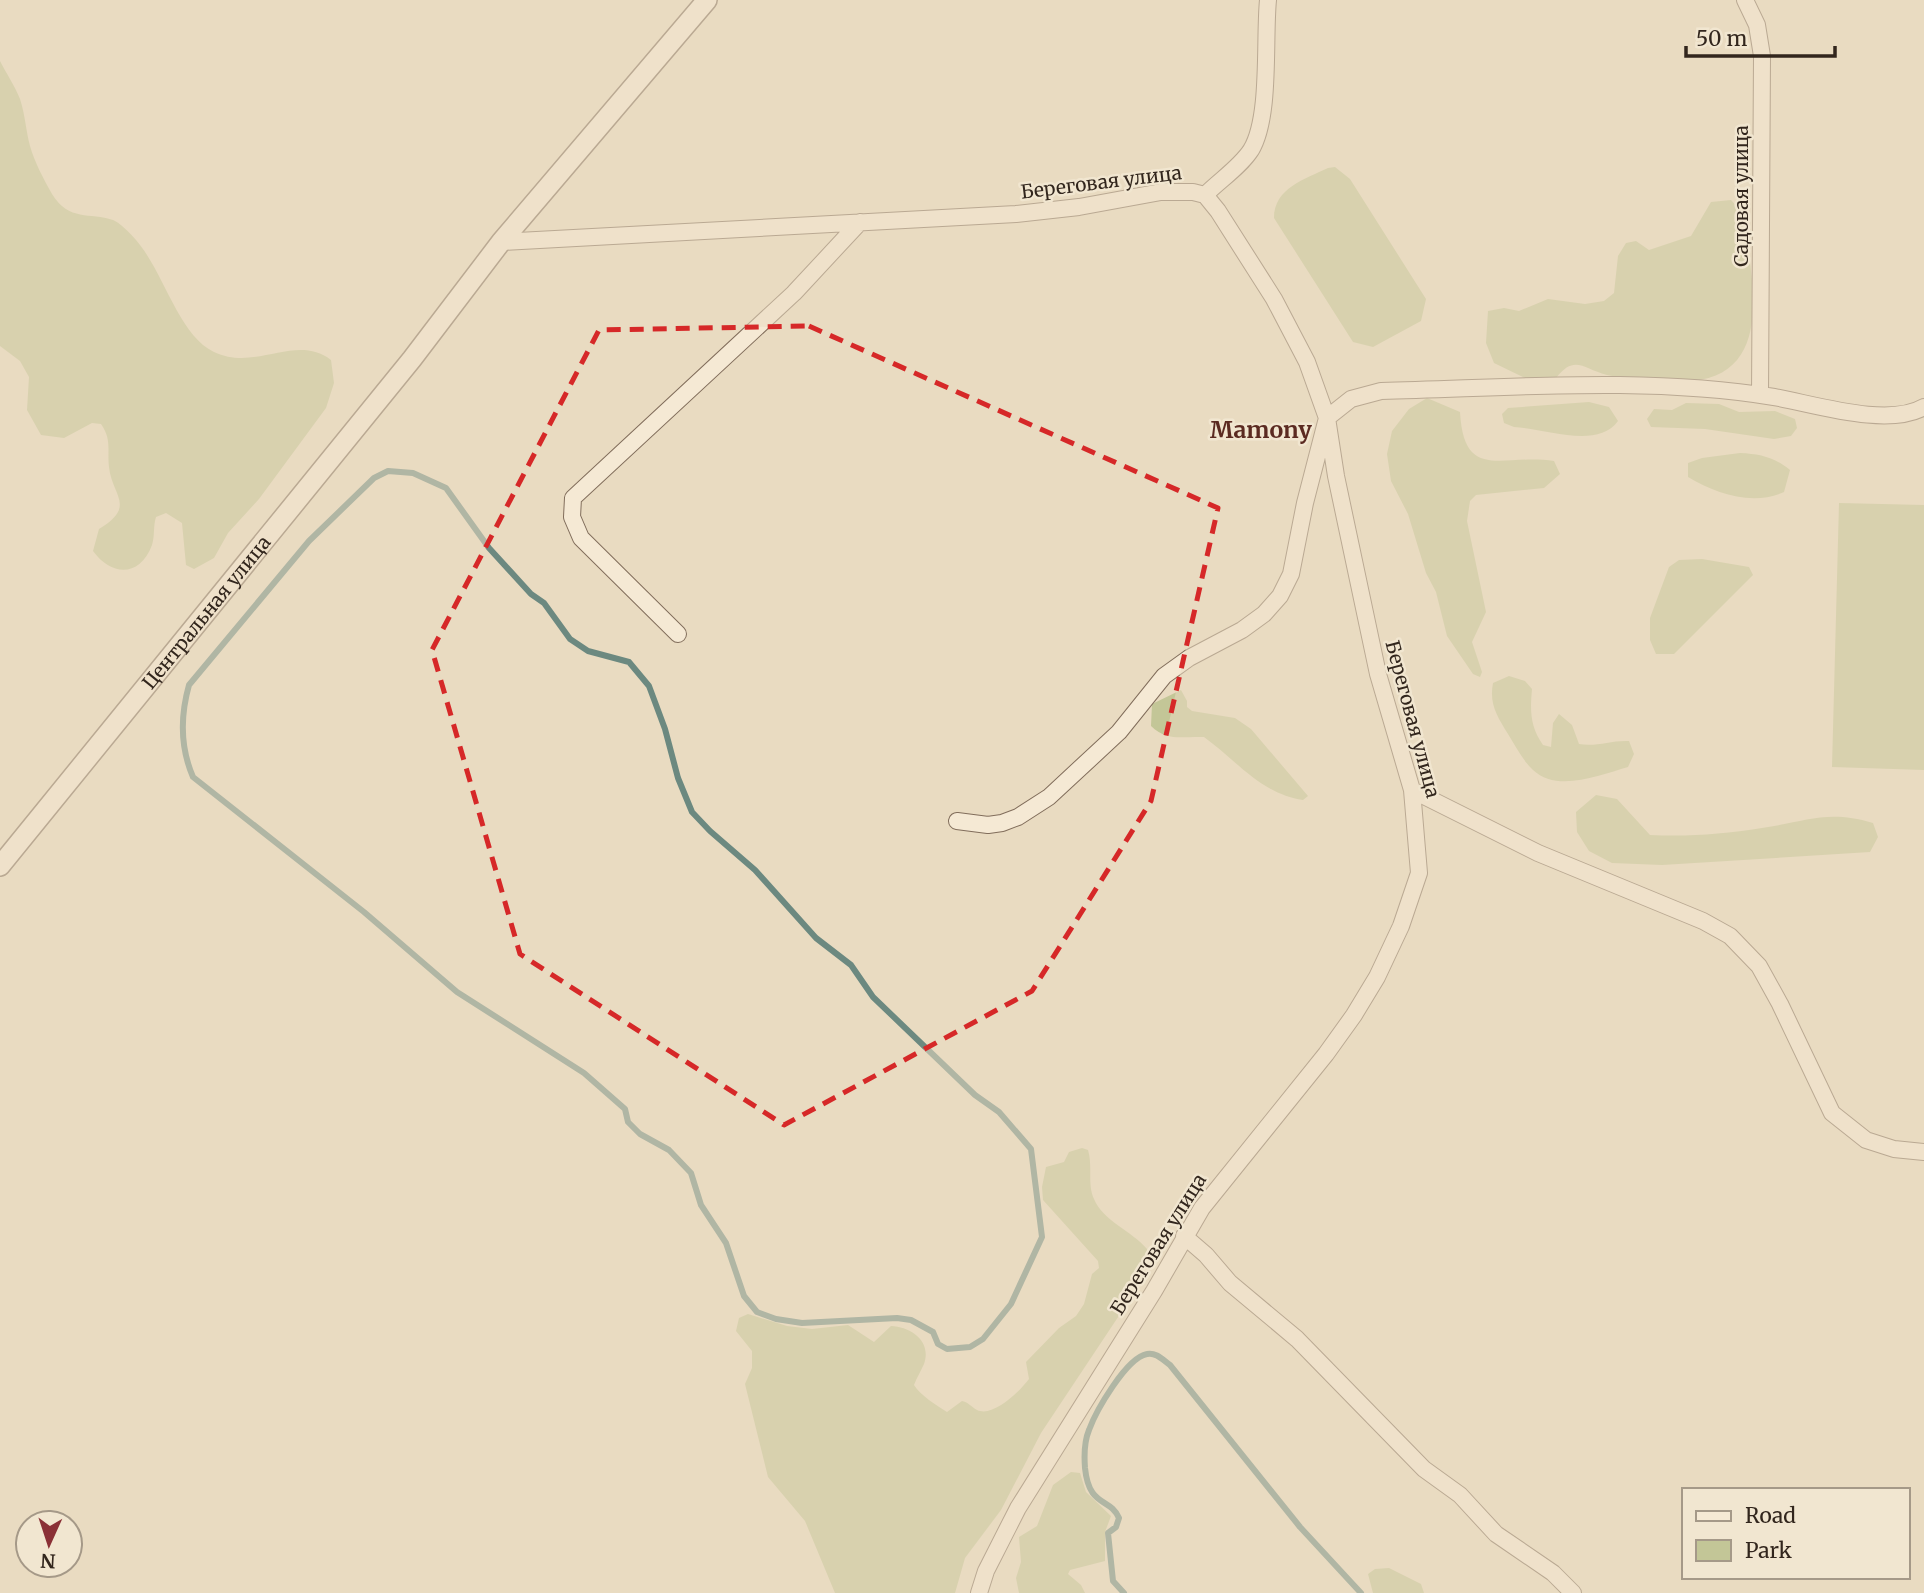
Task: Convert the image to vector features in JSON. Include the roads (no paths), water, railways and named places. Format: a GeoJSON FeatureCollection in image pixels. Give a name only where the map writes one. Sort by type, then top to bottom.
{"type":"FeatureCollection","features":[{"type":"Feature","properties":{"kind":"street","name":"Центральная улица"},"geometry":{"type":"LineString","coordinates":[[0,866],[412,359],[501,242],[707,0]]}},
{"type":"Feature","properties":{"kind":"street"},"geometry":{"type":"LineString","coordinates":[[1205,195],[1244,160],[1258,136],[1262,116],[1268,0]]}},
{"type":"Feature","properties":{"kind":"street","name":"Садовая улица"},"geometry":{"type":"LineString","coordinates":[[1745,0],[1757,25],[1762,56],[1760,395]]}},
{"type":"Feature","properties":{"kind":"street","name":"Береговая улица"},"geometry":{"type":"LineString","coordinates":[[501,242],[1016,214],[1079,208],[1179,190],[1205,195],[1218,211],[1293,332],[1327,418],[1336,476],[1378,674],[1412,790],[1420,849],[1419,873],[1413,897],[1377,977],[1326,1054],[1220,1183],[1184,1236],[1154,1291],[1018,1508],[986,1571],[979,1593]]}},
{"type":"Feature","properties":{"kind":"street"},"geometry":{"type":"LineString","coordinates":[[678,635],[581,538],[572,517],[573,498],[794,293],[860,222]]}},
{"type":"Feature","properties":{"kind":"street"},"geometry":{"type":"LineString","coordinates":[[957,821],[988,825],[1002,823],[1018,817],[1049,797],[1129,722],[1164,676],[1189,658],[1242,631],[1273,605],[1291,574],[1302,514],[1327,418],[1351,399],[1381,391],[1629,385],[1760,395],[1882,415],[1912,413],[1924,407]]}},
{"type":"Feature","properties":{"kind":"street"},"geometry":{"type":"LineString","coordinates":[[1412,790],[1538,853],[1703,921],[1730,936],[1759,966],[1832,1113],[1867,1140],[1894,1149],[1924,1152]]}},
{"type":"Feature","properties":{"kind":"street"},"geometry":{"type":"LineString","coordinates":[[1184,1236],[1206,1255],[1230,1283],[1297,1339],[1424,1469],[1460,1495],[1496,1534],[1553,1573],[1573,1593]]}},
{"type":"Feature","properties":{"kind":"waterway"},"geometry":{"type":"LineString","coordinates":[[388,471],[413,473],[446,488],[489,548],[531,594],[544,603],[570,639],[588,651],[629,662],[649,686],[665,729],[678,778],[692,812],[755,870],[816,938],[851,965],[873,997],[975,1095],[999,1112],[1031,1149],[1042,1237],[1011,1304],[983,1339],[970,1347],[947,1349],[938,1344],[933,1332],[911,1320],[897,1318],[802,1323],[776,1319],[757,1312],[744,1296],[726,1243],[701,1205],[691,1173],[669,1150],[640,1134],[628,1122],[625,1109],[584,1073],[457,992],[364,912],[193,777],[183,732],[189,685],[309,541],[374,478],[388,471]]}},
{"type":"Feature","properties":{"kind":"waterway"},"geometry":{"type":"LineString","coordinates":[[1124,1593],[1113,1581],[1108,1533],[1116,1527],[1119,1518],[1115,1511],[1091,1490],[1085,1468],[1085,1449],[1093,1421],[1113,1386],[1130,1365],[1147,1354],[1153,1354],[1170,1365],[1300,1527],[1361,1593]]}},
{"type":"Feature","properties":{"kind":"district","name":"Mamony"},"geometry":{"type":"Point","coordinates":[1261,429]}}]}
